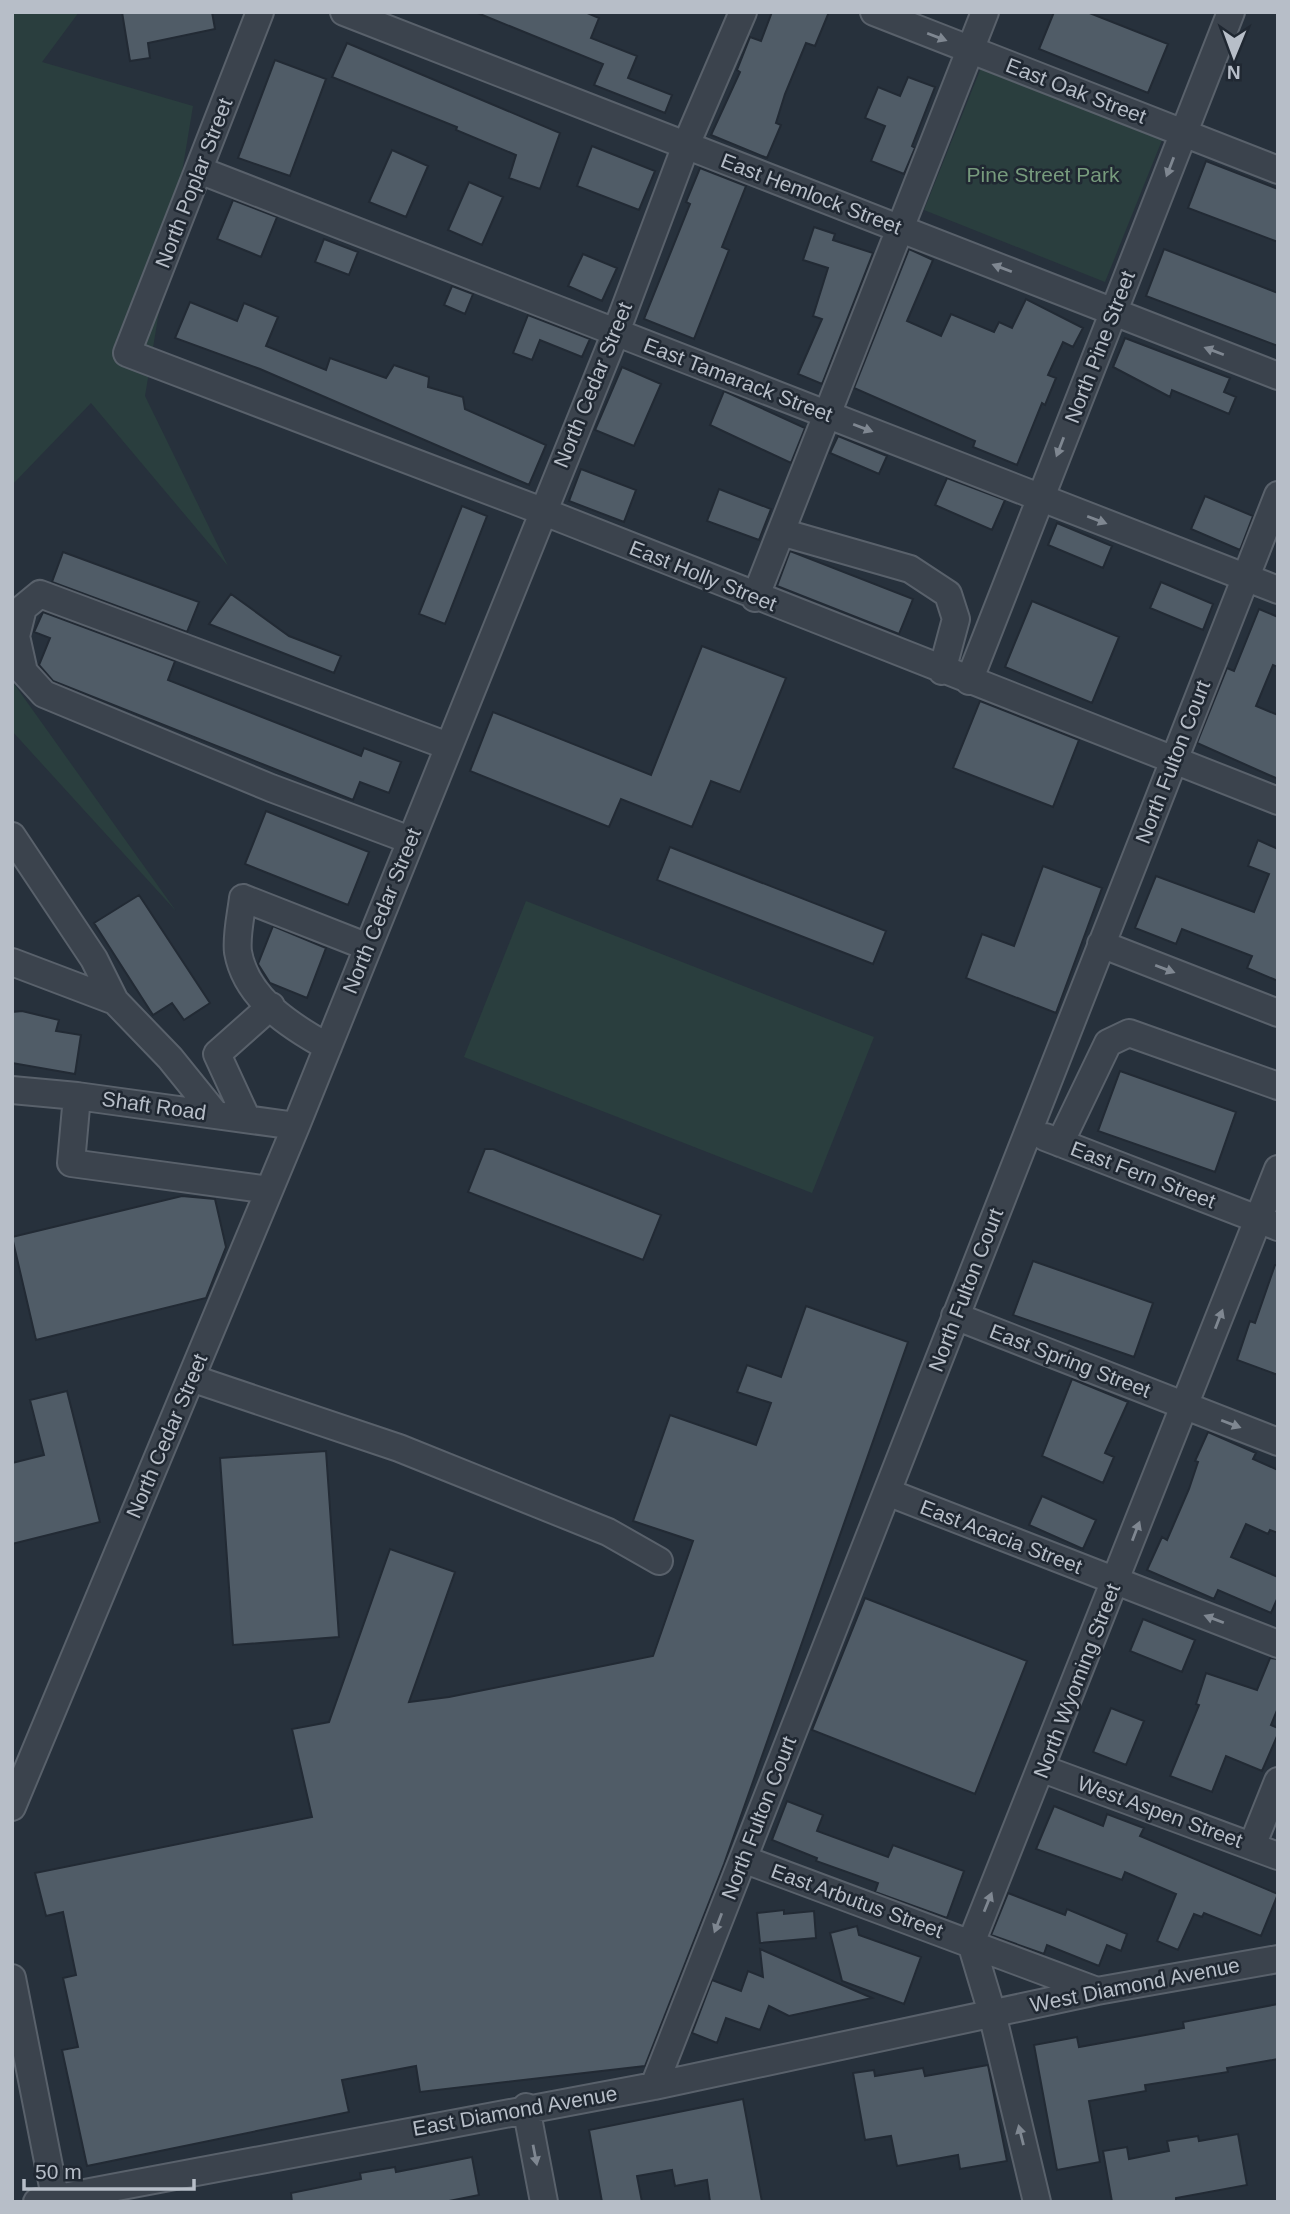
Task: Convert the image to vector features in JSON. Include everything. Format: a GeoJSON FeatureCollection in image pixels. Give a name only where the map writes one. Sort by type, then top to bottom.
{"type":"FeatureCollection","features":[{"type":"Feature","properties":{"kind":"street","name":"North Poplar Street"},"geometry":{"type":"LineString","coordinates":[[127,353],[260,12]]}},
{"type":"Feature","properties":{"kind":"street","name":"East Hemlock Street"},"geometry":{"type":"LineString","coordinates":[[344,12],[1278,376]]}},
{"type":"Feature","properties":{"kind":"street","name":"North Cedar Street"},"geometry":{"type":"LineString","coordinates":[[12,1807],[328,1048],[616,332],[686,145],[743,12]]}},
{"type":"Feature","properties":{"kind":"street","name":"East Oak Street"},"geometry":{"type":"LineString","coordinates":[[874,12],[1278,170]]}},
{"type":"Feature","properties":{"kind":"street"},"geometry":{"type":"LineString","coordinates":[[755,598],[985,12]]}},
{"type":"Feature","properties":{"kind":"street","name":"North Pine Street"},"geometry":{"type":"LineString","coordinates":[[969,681],[1231,12]]}},
{"type":"Feature","properties":{"kind":"street","name":"East Tamarack Street"},"geometry":{"type":"LineString","coordinates":[[199,170],[1278,590]]}},
{"type":"Feature","properties":{"kind":"street","name":"East Holly Street"},"geometry":{"type":"LineString","coordinates":[[127,353],[542,511],[755,598],[1278,802]]}},
{"type":"Feature","properties":{"kind":"street","name":"North Fulton Court"},"geometry":{"type":"LineString","coordinates":[[654,2086],[1278,495]]}},
{"type":"Feature","properties":{"kind":"street"},"geometry":{"type":"LineString","coordinates":[[781,532],[909,569],[948,594],[956,619],[942,671]]}},
{"type":"Feature","properties":{"kind":"street"},"geometry":{"type":"LineString","coordinates":[[410,840],[271,788],[44,694],[24,672],[16,636],[23,608],[40,594],[448,746]]}},
{"type":"Feature","properties":{"kind":"street"},"geometry":{"type":"LineString","coordinates":[[12,836],[94,959],[116,1001],[170,1058],[216,1115]]}},
{"type":"Feature","properties":{"kind":"street"},"geometry":{"type":"LineString","coordinates":[[328,1048],[286,1024],[245,978],[238,950],[243,898],[368,947]]}},
{"type":"Feature","properties":{"kind":"street"},"geometry":{"type":"LineString","coordinates":[[1101,944],[1278,1013]]}},
{"type":"Feature","properties":{"kind":"street"},"geometry":{"type":"LineString","coordinates":[[12,962],[24,969],[116,1001]]}},
{"type":"Feature","properties":{"kind":"street"},"geometry":{"type":"LineString","coordinates":[[247,1119],[217,1054],[271,1006]]}},
{"type":"Feature","properties":{"kind":"street"},"geometry":{"type":"LineString","coordinates":[[1060,1143],[1108,1043],[1129,1033],[1278,1086]]}},
{"type":"Feature","properties":{"kind":"street","name":"Shaft Road"},"geometry":{"type":"LineString","coordinates":[[12,1090],[77,1096],[296,1126]]}},
{"type":"Feature","properties":{"kind":"street"},"geometry":{"type":"LineString","coordinates":[[77,1096],[71,1163],[269,1190]]}},
{"type":"Feature","properties":{"kind":"street","name":"East Fern Street"},"geometry":{"type":"LineString","coordinates":[[1029,1130],[1268,1224]]}},
{"type":"Feature","properties":{"kind":"street","name":"North Wyoming Street"},"geometry":{"type":"LineString","coordinates":[[971,1943],[1043,1769],[1185,1406],[1268,1224],[1278,1169]]}},
{"type":"Feature","properties":{"kind":"street","name":"East Spring Street"},"geometry":{"type":"LineString","coordinates":[[956,1317],[1278,1442]]}},
{"type":"Feature","properties":{"kind":"street"},"geometry":{"type":"LineString","coordinates":[[191,1378],[400,1448],[608,1532],[659,1561]]}},
{"type":"Feature","properties":{"kind":"street","name":"East Acacia Street"},"geometry":{"type":"LineString","coordinates":[[887,1492],[1278,1644]]}},
{"type":"Feature","properties":{"kind":"street","name":"West Aspen Street"},"geometry":{"type":"LineString","coordinates":[[1043,1769],[1278,1856]]}},
{"type":"Feature","properties":{"kind":"street"},"geometry":{"type":"LineString","coordinates":[[1252,1846],[1278,1781]]}},
{"type":"Feature","properties":{"kind":"street","name":"East Arbutus Street"},"geometry":{"type":"LineString","coordinates":[[743,1859],[1097,1991]]}},
{"type":"Feature","properties":{"kind":"street"},"geometry":{"type":"LineString","coordinates":[[971,1943],[992,2013],[1037,2202]]}},
{"type":"Feature","properties":{"kind":"street","name":"West Diamond Avenue"},"geometry":{"type":"LineString","coordinates":[[992,2013],[1097,1991],[1278,1959]]}},
{"type":"Feature","properties":{"kind":"street"},"geometry":{"type":"LineString","coordinates":[[12,1978],[20,2059],[50,2201]]}},
{"type":"Feature","properties":{"kind":"street","name":"East Diamond Avenue"},"geometry":{"type":"LineString","coordinates":[[50,2201],[92,2196],[526,2107],[654,2086],[992,2013]]}},
{"type":"Feature","properties":{"kind":"street"},"geometry":{"type":"LineString","coordinates":[[526,2107],[544,2202]]}},
{"type":"Feature","properties":{"kind":"green space"},"geometry":{"type":"Polygon","coordinates":[[[12,12],[79,12],[42,62],[193,106],[145,396],[228,566],[91,403],[12,485],[12,12]]]}},
{"type":"Feature","properties":{"kind":"green space","name":"Pine Street Park"},"geometry":{"type":"Polygon","coordinates":[[[981,68],[1162,140],[1105,282],[924,210],[981,68]]]}},
{"type":"Feature","properties":{"kind":"green space"},"geometry":{"type":"Polygon","coordinates":[[[12,681],[176,911],[12,731],[12,681]]]}},
{"type":"Feature","properties":{"kind":"green space"},"geometry":{"type":"Polygon","coordinates":[[[526,901],[874,1037],[812,1193],[464,1057],[526,901]]]}},
{"type":"Feature","properties":{"kind":"building"},"geometry":{"type":"Polygon","coordinates":[[[122,12],[212,12],[215,29],[148,43],[150,58],[130,61],[122,12]]]}},
{"type":"Feature","properties":{"kind":"building"},"geometry":{"type":"Polygon","coordinates":[[[475,12],[585,12],[599,18],[591,38],[637,56],[628,78],[672,95],[665,113],[594,85],[603,64],[475,12]]]}},
{"type":"Feature","properties":{"kind":"building"},"geometry":{"type":"Polygon","coordinates":[[[772,12],[829,12],[815,46],[806,43],[785,94],[776,123],[781,125],[767,158],[711,135],[740,72],[737,70],[750,37],[761,41],[772,12]]]}},
{"type":"Feature","properties":{"kind":"building"},"geometry":{"type":"Polygon","coordinates":[[[1054,12],[1087,12],[1168,44],[1148,93],[1039,49],[1054,12]]]}},
{"type":"Feature","properties":{"kind":"building"},"geometry":{"type":"Polygon","coordinates":[[[347,43],[560,133],[540,189],[509,178],[516,155],[456,130],[457,127],[332,77],[347,43]]]}},
{"type":"Feature","properties":{"kind":"building"},"geometry":{"type":"Polygon","coordinates":[[[275,60],[326,79],[290,176],[238,158],[275,60]]]}},
{"type":"Feature","properties":{"kind":"building"},"geometry":{"type":"Polygon","coordinates":[[[908,77],[935,87],[904,174],[871,161],[885,126],[865,118],[878,87],[900,96],[908,77]]]}},
{"type":"Feature","properties":{"kind":"building"},"geometry":{"type":"Polygon","coordinates":[[[592,146],[655,171],[639,210],[577,186],[592,146]]]}},
{"type":"Feature","properties":{"kind":"building"},"geometry":{"type":"Polygon","coordinates":[[[392,150],[428,166],[406,217],[369,202],[392,150]]]}},
{"type":"Feature","properties":{"kind":"building"},"geometry":{"type":"Polygon","coordinates":[[[1206,161],[1278,189],[1278,242],[1188,208],[1206,161]]]}},
{"type":"Feature","properties":{"kind":"building"},"geometry":{"type":"Polygon","coordinates":[[[700,168],[746,186],[722,247],[729,250],[694,339],[644,319],[690,204],[686,202],[700,168]]]}},
{"type":"Feature","properties":{"kind":"building"},"geometry":{"type":"Polygon","coordinates":[[[469,182],[503,197],[482,245],[448,230],[469,182]]]}},
{"type":"Feature","properties":{"kind":"building"},"geometry":{"type":"Polygon","coordinates":[[[233,200],[277,217],[261,257],[217,239],[233,200]]]}},
{"type":"Feature","properties":{"kind":"building"},"geometry":{"type":"Polygon","coordinates":[[[814,227],[835,234],[833,240],[873,253],[822,384],[798,374],[822,319],[813,316],[828,268],[803,260],[814,227]]]}},
{"type":"Feature","properties":{"kind":"building"},"geometry":{"type":"Polygon","coordinates":[[[324,239],[358,252],[349,275],[315,262],[324,239]]]}},
{"type":"Feature","properties":{"kind":"building"},"geometry":{"type":"Polygon","coordinates":[[[909,249],[933,260],[907,321],[941,336],[951,314],[994,332],[999,322],[1012,328],[1026,299],[1083,328],[1073,347],[1063,342],[1048,375],[1056,378],[1045,405],[1042,403],[1017,465],[973,447],[975,441],[854,388],[909,249]]]}},
{"type":"Feature","properties":{"kind":"building"},"geometry":{"type":"Polygon","coordinates":[[[1164,249],[1278,293],[1278,346],[1146,296],[1164,249]]]}},
{"type":"Feature","properties":{"kind":"building"},"geometry":{"type":"Polygon","coordinates":[[[583,254],[617,268],[602,301],[568,286],[583,254]]]}},
{"type":"Feature","properties":{"kind":"building"},"geometry":{"type":"Polygon","coordinates":[[[452,286],[473,294],[465,314],[444,305],[452,286]]]}},
{"type":"Feature","properties":{"kind":"building"},"geometry":{"type":"Polygon","coordinates":[[[190,302],[237,321],[244,303],[278,317],[266,346],[326,370],[330,358],[386,378],[394,365],[429,377],[428,387],[463,397],[465,409],[546,445],[529,485],[260,369],[175,338],[190,302]]]}},
{"type":"Feature","properties":{"kind":"building"},"geometry":{"type":"Polygon","coordinates":[[[528,315],[590,339],[582,357],[540,340],[532,360],[513,353],[528,315]]]}},
{"type":"Feature","properties":{"kind":"building"},"geometry":{"type":"Polygon","coordinates":[[[1125,338],[1230,378],[1224,392],[1236,397],[1229,414],[1172,390],[1170,397],[1113,367],[1125,338]]]}},
{"type":"Feature","properties":{"kind":"building"},"geometry":{"type":"Polygon","coordinates":[[[622,367],[661,384],[634,446],[595,430],[622,367]]]}},
{"type":"Feature","properties":{"kind":"building"},"geometry":{"type":"Polygon","coordinates":[[[724,391],[805,428],[791,463],[710,425],[724,391]]]}},
{"type":"Feature","properties":{"kind":"building"},"geometry":{"type":"Polygon","coordinates":[[[838,436],[887,456],[879,474],[830,453],[838,436]]]}},
{"type":"Feature","properties":{"kind":"building"},"geometry":{"type":"Polygon","coordinates":[[[581,469],[636,490],[624,522],[569,501],[581,469]]]}},
{"type":"Feature","properties":{"kind":"building"},"geometry":{"type":"Polygon","coordinates":[[[947,478],[1005,500],[992,530],[935,505],[947,478]]]}},
{"type":"Feature","properties":{"kind":"building"},"geometry":{"type":"Polygon","coordinates":[[[719,489],[771,509],[759,540],[707,521],[719,489]]]}},
{"type":"Feature","properties":{"kind":"building"},"geometry":{"type":"Polygon","coordinates":[[[1205,496],[1253,516],[1240,550],[1191,529],[1205,496]]]}},
{"type":"Feature","properties":{"kind":"building"},"geometry":{"type":"Polygon","coordinates":[[[462,506],[487,516],[445,624],[419,614],[462,506]]]}},
{"type":"Feature","properties":{"kind":"building"},"geometry":{"type":"Polygon","coordinates":[[[1057,523],[1112,546],[1103,568],[1048,545],[1057,523]]]}},
{"type":"Feature","properties":{"kind":"building"},"geometry":{"type":"Polygon","coordinates":[[[790,551],[913,599],[899,634],[777,586],[790,551]]]}},
{"type":"Feature","properties":{"kind":"building"},"geometry":{"type":"Polygon","coordinates":[[[63,552],[199,602],[187,632],[52,582],[63,552]]]}},
{"type":"Feature","properties":{"kind":"building"},"geometry":{"type":"Polygon","coordinates":[[[1161,582],[1213,604],[1203,630],[1150,608],[1161,582]]]}},
{"type":"Feature","properties":{"kind":"building"},"geometry":{"type":"Polygon","coordinates":[[[231,594],[289,636],[341,656],[334,673],[209,624],[231,594]]]}},
{"type":"Feature","properties":{"kind":"building"},"geometry":{"type":"Polygon","coordinates":[[[1032,601],[1119,637],[1092,703],[1005,667],[1032,601]]]}},
{"type":"Feature","properties":{"kind":"building"},"geometry":{"type":"Polygon","coordinates":[[[1259,609],[1278,617],[1278,667],[1273,665],[1256,706],[1278,715],[1278,779],[1197,743],[1227,668],[1234,671],[1259,609]]]}},
{"type":"Feature","properties":{"kind":"building"},"geometry":{"type":"Polygon","coordinates":[[[43,612],[175,661],[168,680],[361,756],[364,748],[401,762],[389,793],[360,782],[353,800],[53,681],[39,665],[50,638],[34,632],[43,612]]]}},
{"type":"Feature","properties":{"kind":"building"},"geometry":{"type":"Polygon","coordinates":[[[702,646],[786,678],[740,792],[711,781],[692,827],[621,799],[609,827],[470,771],[493,712],[651,775],[702,646]]]}},
{"type":"Feature","properties":{"kind":"building"},"geometry":{"type":"Polygon","coordinates":[[[980,701],[1079,740],[1053,807],[953,768],[980,701]]]}},
{"type":"Feature","properties":{"kind":"building"},"geometry":{"type":"Polygon","coordinates":[[[266,811],[369,852],[348,905],[245,864],[266,811]]]}},
{"type":"Feature","properties":{"kind":"building"},"geometry":{"type":"Polygon","coordinates":[[[1258,840],[1278,849],[1278,981],[1247,968],[1252,956],[1182,929],[1176,944],[1135,928],[1156,876],[1254,912],[1269,874],[1248,866],[1258,840]]]}},
{"type":"Feature","properties":{"kind":"building"},"geometry":{"type":"Polygon","coordinates":[[[670,847],[886,931],[873,964],[657,880],[670,847]]]}},
{"type":"Feature","properties":{"kind":"building"},"geometry":{"type":"Polygon","coordinates":[[[1043,866],[1102,888],[1056,1013],[966,978],[982,934],[1014,946],[1043,866]]]}},
{"type":"Feature","properties":{"kind":"building"},"geometry":{"type":"Polygon","coordinates":[[[139,895],[210,1003],[184,1020],[172,1003],[153,1015],[94,923],[139,895]]]}},
{"type":"Feature","properties":{"kind":"building"},"geometry":{"type":"Polygon","coordinates":[[[273,926],[326,948],[307,998],[270,983],[258,964],[273,926]]]}},
{"type":"Feature","properties":{"kind":"building"},"geometry":{"type":"Polygon","coordinates":[[[22,1011],[59,1020],[56,1031],[81,1035],[75,1074],[12,1063],[12,1012],[22,1011]]]}},
{"type":"Feature","properties":{"kind":"building"},"geometry":{"type":"Polygon","coordinates":[[[1120,1071],[1236,1112],[1215,1172],[1098,1131],[1120,1071]]]}},
{"type":"Feature","properties":{"kind":"building"},"geometry":{"type":"Polygon","coordinates":[[[485,1149],[493,1149],[661,1215],[643,1260],[468,1192],[485,1149]]]}},
{"type":"Feature","properties":{"kind":"building"},"geometry":{"type":"Polygon","coordinates":[[[182,1196],[215,1199],[226,1247],[206,1298],[36,1340],[12,1237],[182,1196]]]}},
{"type":"Feature","properties":{"kind":"building"},"geometry":{"type":"Polygon","coordinates":[[[1033,1261],[1153,1303],[1134,1357],[1013,1315],[1033,1261]]]}},
{"type":"Feature","properties":{"kind":"building"},"geometry":{"type":"Polygon","coordinates":[[[1275,1265],[1278,1265],[1278,1375],[1237,1360],[1250,1321],[1255,1323],[1275,1265]]]}},
{"type":"Feature","properties":{"kind":"building"},"geometry":{"type":"Polygon","coordinates":[[[806,1306],[908,1342],[724,1864],[645,2066],[420,2092],[416,2066],[342,2080],[349,2112],[87,2166],[62,2050],[78,2047],[63,1978],[76,1975],[63,1912],[46,1916],[35,1873],[312,1817],[292,1729],[329,1722],[390,1549],[455,1572],[409,1702],[449,1697],[653,1656],[693,1541],[633,1521],[670,1415],[756,1445],[771,1403],[737,1392],[747,1365],[781,1377],[806,1306]]]}},
{"type":"Feature","properties":{"kind":"building"},"geometry":{"type":"Polygon","coordinates":[[[1072,1379],[1128,1402],[1105,1453],[1114,1457],[1103,1483],[1042,1456],[1072,1379]]]}},
{"type":"Feature","properties":{"kind":"building"},"geometry":{"type":"Polygon","coordinates":[[[67,1391],[100,1522],[12,1544],[12,1463],[44,1455],[30,1400],[67,1391]]]}},
{"type":"Feature","properties":{"kind":"building"},"geometry":{"type":"Polygon","coordinates":[[[1208,1432],[1256,1453],[1253,1459],[1278,1470],[1278,1533],[1270,1530],[1268,1534],[1246,1524],[1231,1557],[1278,1577],[1278,1597],[1271,1613],[1218,1590],[1214,1599],[1147,1570],[1162,1537],[1167,1540],[1189,1489],[1198,1462],[1195,1461],[1208,1432]]]}},
{"type":"Feature","properties":{"kind":"building"},"geometry":{"type":"Polygon","coordinates":[[[326,1451],[339,1637],[233,1645],[220,1458],[326,1451]]]}},
{"type":"Feature","properties":{"kind":"building"},"geometry":{"type":"Polygon","coordinates":[[[1042,1496],[1096,1520],[1083,1549],[1029,1525],[1042,1496]]]}},
{"type":"Feature","properties":{"kind":"building"},"geometry":{"type":"Polygon","coordinates":[[[865,1598],[1027,1661],[975,1794],[812,1730],[865,1598]]]}},
{"type":"Feature","properties":{"kind":"building"},"geometry":{"type":"Polygon","coordinates":[[[1143,1619],[1195,1640],[1182,1672],[1130,1651],[1143,1619]]]}},
{"type":"Feature","properties":{"kind":"building"},"geometry":{"type":"Polygon","coordinates":[[[1270,1658],[1278,1659],[1278,1708],[1271,1725],[1278,1728],[1278,1734],[1262,1771],[1226,1756],[1212,1792],[1170,1776],[1199,1705],[1196,1704],[1206,1673],[1257,1690],[1270,1658]]]}},
{"type":"Feature","properties":{"kind":"building"},"geometry":{"type":"Polygon","coordinates":[[[1111,1708],[1144,1721],[1126,1765],[1093,1752],[1111,1708]]]}},
{"type":"Feature","properties":{"kind":"building"},"geometry":{"type":"Polygon","coordinates":[[[787,1801],[823,1815],[817,1831],[888,1857],[893,1845],[964,1871],[947,1918],[875,1892],[878,1883],[816,1861],[817,1858],[772,1840],[787,1801]]]}},
{"type":"Feature","properties":{"kind":"building"},"geometry":{"type":"Polygon","coordinates":[[[1054,1806],[1103,1826],[1107,1814],[1144,1828],[1140,1836],[1278,1894],[1261,1936],[1204,1913],[1202,1917],[1194,1914],[1178,1950],[1157,1941],[1176,1894],[1125,1872],[1122,1880],[1036,1849],[1054,1806]]]}},
{"type":"Feature","properties":{"kind":"building"},"geometry":{"type":"Polygon","coordinates":[[[1008,1893],[1065,1915],[1067,1909],[1127,1934],[1121,1951],[1107,1945],[1099,1966],[1047,1945],[1044,1954],[991,1935],[1008,1893]]]}},
{"type":"Feature","properties":{"kind":"building"},"geometry":{"type":"Polygon","coordinates":[[[784,1910],[784,1914],[814,1911],[816,1938],[760,1943],[757,1913],[784,1910]]]}},
{"type":"Feature","properties":{"kind":"building"},"geometry":{"type":"Polygon","coordinates":[[[857,1926],[859,1935],[921,1957],[904,2004],[842,1981],[830,1933],[857,1926]]]}},
{"type":"Feature","properties":{"kind":"building"},"geometry":{"type":"Polygon","coordinates":[[[760,1949],[872,1998],[789,2016],[769,2006],[760,2030],[726,2018],[717,2043],[692,2033],[712,1980],[741,1991],[748,1971],[763,1977],[760,1949]]]}},
{"type":"Feature","properties":{"kind":"building"},"geometry":{"type":"Polygon","coordinates":[[[1278,2004],[1278,2059],[1227,2068],[1228,2072],[1145,2085],[1146,2091],[1089,2101],[1100,2162],[1057,2170],[1034,2045],[1077,2037],[1079,2047],[1184,2028],[1183,2022],[1278,2004]]]}},
{"type":"Feature","properties":{"kind":"building"},"geometry":{"type":"Polygon","coordinates":[[[988,2065],[1007,2161],[960,2169],[958,2155],[897,2166],[891,2136],[865,2140],[853,2073],[874,2070],[875,2076],[923,2068],[925,2076],[988,2065]]]}},
{"type":"Feature","properties":{"kind":"building"},"geometry":{"type":"Polygon","coordinates":[[[743,2099],[762,2202],[710,2202],[707,2180],[675,2186],[672,2170],[637,2176],[642,2202],[602,2202],[589,2130],[743,2099]]]}},
{"type":"Feature","properties":{"kind":"building"},"geometry":{"type":"Polygon","coordinates":[[[1238,2134],[1247,2185],[1176,2198],[1176,2202],[1112,2202],[1103,2151],[1127,2147],[1129,2159],[1169,2151],[1167,2141],[1198,2136],[1199,2141],[1238,2134]]]}},
{"type":"Feature","properties":{"kind":"building"},"geometry":{"type":"Polygon","coordinates":[[[472,2157],[479,2195],[444,2202],[292,2202],[291,2193],[361,2179],[360,2173],[395,2167],[396,2172],[472,2157]]]}}]}
